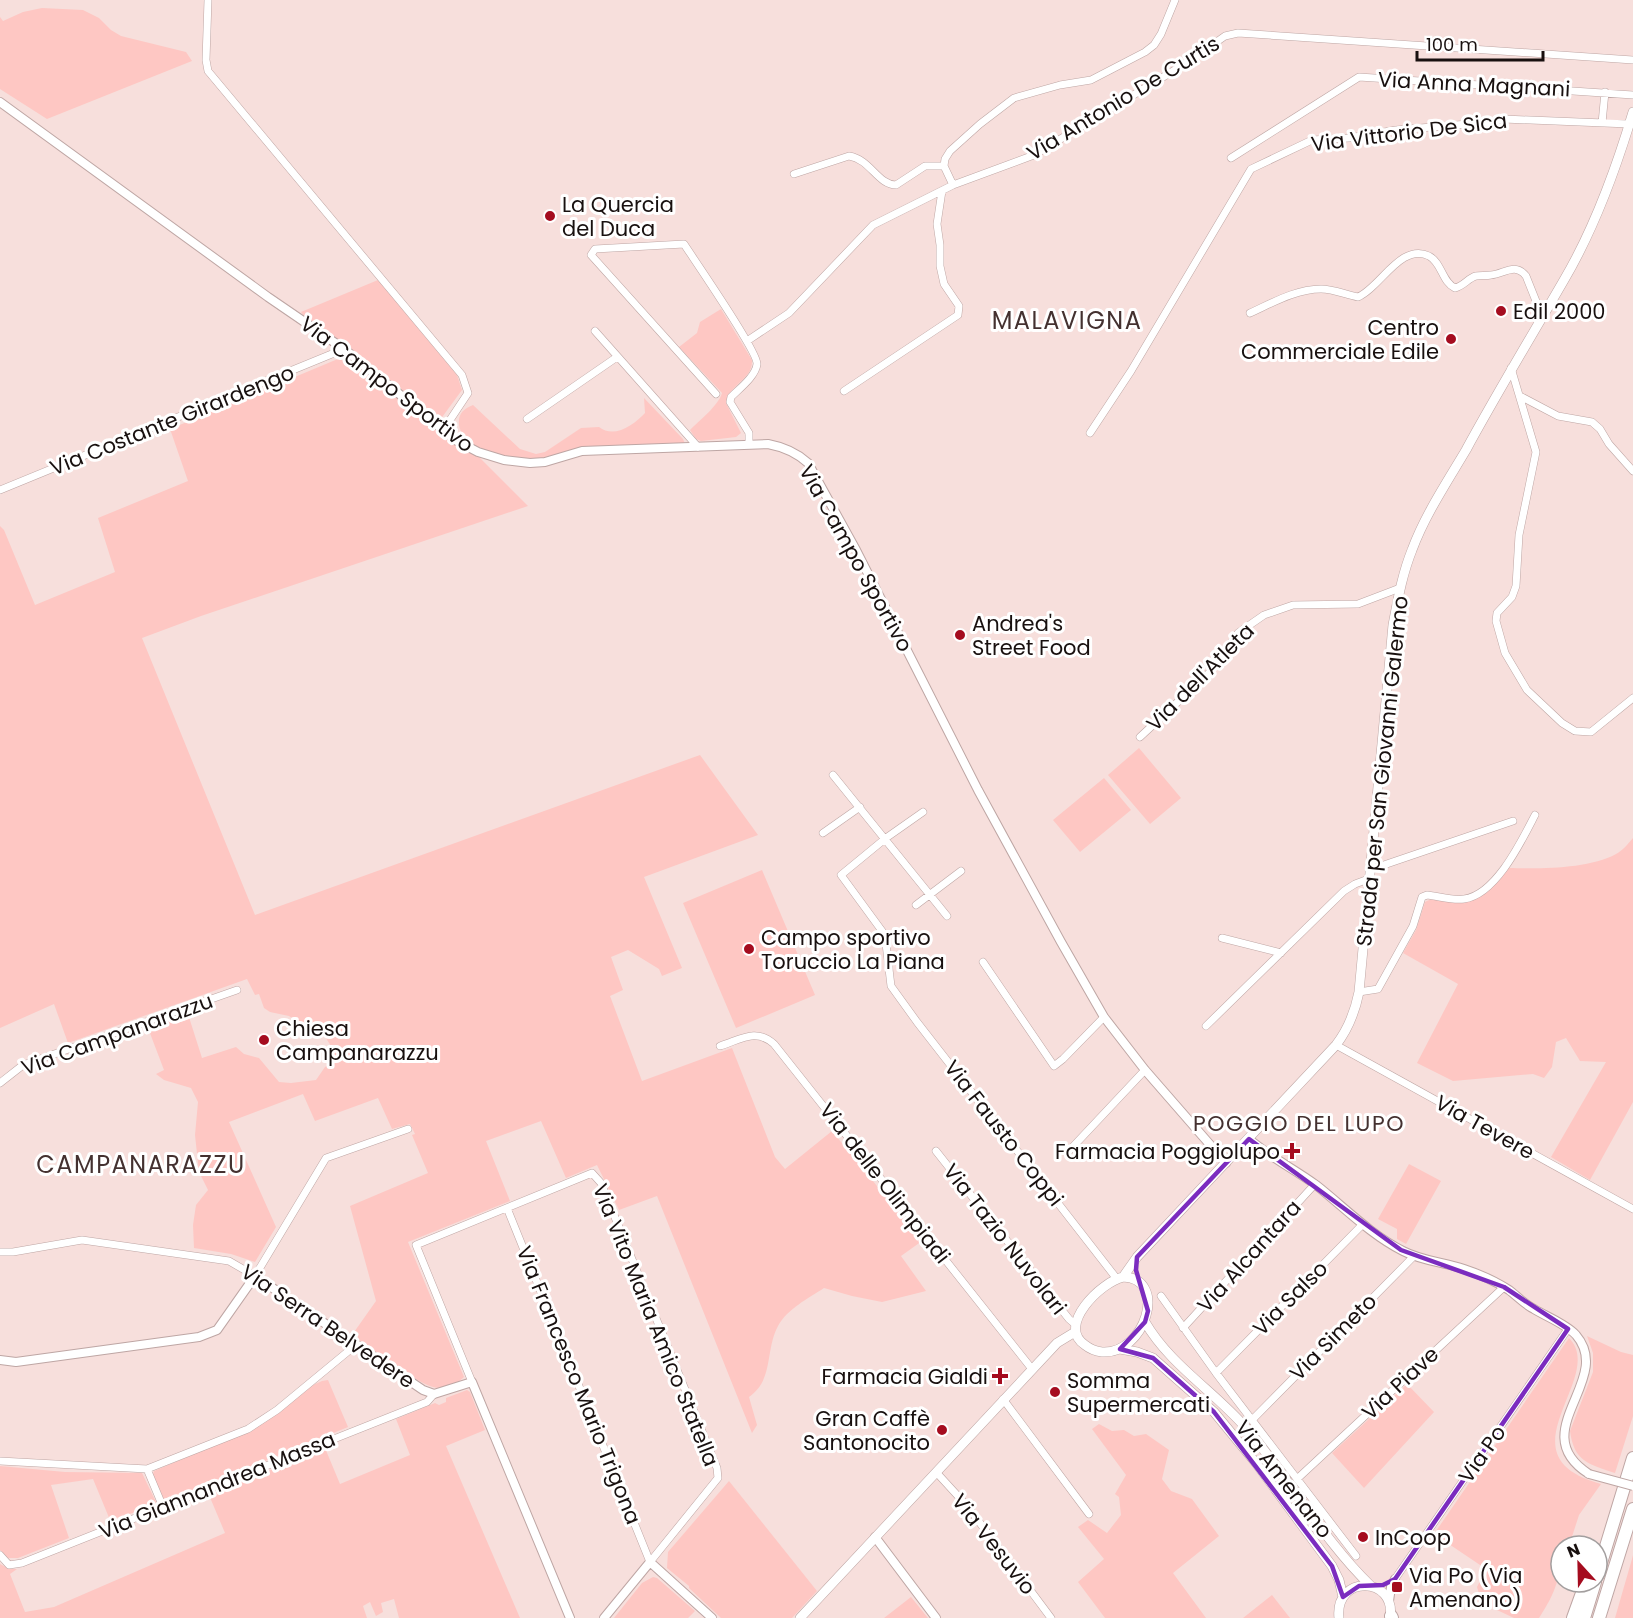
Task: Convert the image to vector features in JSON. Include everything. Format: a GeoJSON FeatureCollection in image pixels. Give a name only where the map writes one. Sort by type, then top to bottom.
{"type":"FeatureCollection","features":[{"type":"Feature","properties":{"kind":"highway"},"geometry":{"type":"LineString","coordinates":[[1604,1534],[1633,1456]]}},
{"type":"Feature","properties":{"kind":"highway"},"geometry":{"type":"LineString","coordinates":[[1609,1536],[1633,1456]]}},
{"type":"Feature","properties":{"kind":"highway"},"geometry":{"type":"LineString","coordinates":[[1599,1618],[1633,1510]]}},
{"type":"Feature","properties":{"kind":"highway"},"geometry":{"type":"LineString","coordinates":[[1606,1618],[1633,1510]]}},
{"type":"Feature","properties":{"kind":"highway"},"geometry":{"type":"LineString","coordinates":[[1573,1618],[1582,1594]]}},
{"type":"Feature","properties":{"kind":"highway"},"geometry":{"type":"LineString","coordinates":[[1584,1618],[1591,1594]]}},
{"type":"Feature","properties":{"kind":"main road","name":"Strada per San Giovanni Galermo"},"geometry":{"type":"LineString","coordinates":[[1120,1278],[1346,1033],[1354,1014],[1359,992],[1394,625],[1400,588],[1419,533],[1511,368],[1565,278],[1590,226],[1633,112]]}},
{"type":"Feature","properties":{"kind":"main road"},"geometry":{"type":"LineString","coordinates":[[1047,1354],[1073,1341],[1080,1342],[1092,1350],[1104,1352],[1120,1349],[1130,1342],[1145,1322],[1148,1311],[1145,1288],[1139,1281],[1136,1270],[1137,1257]]}},
{"type":"Feature","properties":{"kind":"main road"},"geometry":{"type":"LineString","coordinates":[[804,1616],[1003,1399],[1057,1343],[1076,1328],[1087,1303],[1103,1287],[1120,1278],[1132,1278],[1139,1281]]}},
{"type":"Feature","properties":{"kind":"main road","name":"Via Amenano"},"geometry":{"type":"LineString","coordinates":[[1145,1322],[1165,1350],[1247,1429],[1348,1562],[1385,1594],[1389,1601]]}},
{"type":"Feature","properties":{"kind":"main road"},"geometry":{"type":"LineString","coordinates":[[1076,1328],[1080,1342]]}},
{"type":"Feature","properties":{"kind":"main road","name":"Via Amenano"},"geometry":{"type":"LineString","coordinates":[[1120,1349],[1153,1358],[1214,1412],[1256,1463],[1332,1566],[1339,1580],[1343,1597]]}},
{"type":"Feature","properties":{"kind":"main road"},"geometry":{"type":"LineString","coordinates":[[1339,1618],[1340,1603],[1352,1588],[1373,1586]]}},
{"type":"Feature","properties":{"kind":"main road"},"geometry":{"type":"LineString","coordinates":[[1389,1601],[1391,1617]]}},
{"type":"Feature","properties":{"kind":"street"},"geometry":{"type":"LineString","coordinates":[[208,0],[206,60],[208,71],[462,375],[468,393],[444,429]]}},
{"type":"Feature","properties":{"kind":"street"},"geometry":{"type":"LineString","coordinates":[[953,185],[944,166],[950,151],[980,124],[1014,98],[1060,85],[1091,80],[1145,52],[1154,45],[1161,34],[1175,0]]}},
{"type":"Feature","properties":{"kind":"street","name":"Via Antonio De Curtis"},"geometry":{"type":"LineString","coordinates":[[747,341],[789,313],[873,225],[953,185],[1034,155],[1188,63],[1225,36],[1238,33],[1633,60]]}},
{"type":"Feature","properties":{"kind":"street","name":"Via Anna Magnani"},"geometry":{"type":"LineString","coordinates":[[1231,158],[1359,77],[1633,95]]}},
{"type":"Feature","properties":{"kind":"street"},"geometry":{"type":"LineString","coordinates":[[1602,123],[1605,92]]}},
{"type":"Feature","properties":{"kind":"street","name":"Via Campo Sportivo"},"geometry":{"type":"LineString","coordinates":[[0,102],[268,297],[344,349],[457,441],[478,452],[504,460],[530,463],[545,462],[582,451],[768,444],[786,448],[808,463],[856,550],[978,790],[1104,1017],[1145,1070],[1226,1163]]}},
{"type":"Feature","properties":{"kind":"street","name":"Via Vittorio De Sica"},"geometry":{"type":"LineString","coordinates":[[1090,434],[1131,370],[1251,169],[1312,140],[1349,138],[1396,130],[1504,119],[1629,124]]}},
{"type":"Feature","properties":{"kind":"street"},"geometry":{"type":"LineString","coordinates":[[794,174],[849,156],[867,163],[885,183],[896,185],[925,166],[944,166]]}},
{"type":"Feature","properties":{"kind":"street"},"geometry":{"type":"LineString","coordinates":[[844,391],[958,315],[958,306],[942,278],[937,225],[942,191]]}},
{"type":"Feature","properties":{"kind":"street"},"geometry":{"type":"LineString","coordinates":[[716,394],[591,255],[595,249],[684,244],[756,358],[755,371],[731,397],[730,402],[748,433],[749,444]]}},
{"type":"Feature","properties":{"kind":"street"},"geometry":{"type":"LineString","coordinates":[[1250,312],[1294,294],[1312,290],[1328,290],[1358,297],[1372,288],[1398,261],[1422,254],[1432,259],[1449,285],[1455,288],[1462,286],[1475,276],[1494,275],[1513,269],[1521,270],[1526,276],[1542,316]]}},
{"type":"Feature","properties":{"kind":"street"},"geometry":{"type":"LineString","coordinates":[[595,331],[698,447]]}},
{"type":"Feature","properties":{"kind":"street","name":"Via Costante Girardengo"},"geometry":{"type":"LineString","coordinates":[[0,490],[344,349]]}},
{"type":"Feature","properties":{"kind":"street"},"geometry":{"type":"LineString","coordinates":[[527,419],[617,357]]}},
{"type":"Feature","properties":{"kind":"street"},"geometry":{"type":"LineString","coordinates":[[1511,368],[1536,452],[1519,535],[1516,586],[1512,597],[1497,613],[1496,621],[1504,653],[1527,690],[1562,723],[1575,731],[1591,732],[1633,698]]}},
{"type":"Feature","properties":{"kind":"street"},"geometry":{"type":"LineString","coordinates":[[1520,396],[1558,416],[1592,422],[1633,471]]}},
{"type":"Feature","properties":{"kind":"street","name":"Via dell'Atleta"},"geometry":{"type":"LineString","coordinates":[[1140,737],[1210,672],[1238,633],[1264,615],[1293,605],[1358,604],[1400,588]]}},
{"type":"Feature","properties":{"kind":"street"},"geometry":{"type":"LineString","coordinates":[[833,775],[947,916]]}},
{"type":"Feature","properties":{"kind":"street"},"geometry":{"type":"LineString","coordinates":[[823,833],[860,807]]}},
{"type":"Feature","properties":{"kind":"street"},"geometry":{"type":"LineString","coordinates":[[886,838],[923,812]]}},
{"type":"Feature","properties":{"kind":"street"},"geometry":{"type":"LineString","coordinates":[[1359,992],[1378,989],[1413,926],[1422,897],[1427,895],[1465,899],[1492,883],[1507,866],[1535,815]]}},
{"type":"Feature","properties":{"kind":"street"},"geometry":{"type":"LineString","coordinates":[[1206,1026],[1344,891],[1371,874],[1513,821]]}},
{"type":"Feature","properties":{"kind":"street","name":"Via Fausto Coppi"},"geometry":{"type":"LineString","coordinates":[[886,838],[841,875],[885,934],[891,986],[1120,1278]]}},
{"type":"Feature","properties":{"kind":"street"},"geometry":{"type":"LineString","coordinates":[[916,905],[961,871]]}},
{"type":"Feature","properties":{"kind":"street"},"geometry":{"type":"LineString","coordinates":[[1222,938],[1281,953]]}},
{"type":"Feature","properties":{"kind":"street"},"geometry":{"type":"LineString","coordinates":[[983,962],[1054,1066],[1104,1017]]}},
{"type":"Feature","properties":{"kind":"street","name":"Via Campanarazzu"},"geometry":{"type":"LineString","coordinates":[[0,1083],[23,1065],[237,990]]}},
{"type":"Feature","properties":{"kind":"street","name":"Via delle Olimpiadi"},"geometry":{"type":"LineString","coordinates":[[720,1046],[757,1034],[766,1037],[774,1044],[1032,1369]]}},
{"type":"Feature","properties":{"kind":"street","name":"Via Tevere"},"geometry":{"type":"LineString","coordinates":[[1336,1045],[1633,1209]]}},
{"type":"Feature","properties":{"kind":"street"},"geometry":{"type":"LineString","coordinates":[[1067,1153],[1145,1070]]}},
{"type":"Feature","properties":{"kind":"street"},"geometry":{"type":"LineString","coordinates":[[0,1360],[16,1362],[200,1337],[217,1330],[255,1275],[326,1158],[408,1129]]}},
{"type":"Feature","properties":{"kind":"street"},"geometry":{"type":"LineString","coordinates":[[1249,1139],[1266,1154],[1314,1184],[1363,1224],[1401,1250],[1414,1256],[1463,1269],[1504,1287],[1529,1307],[1576,1335],[1581,1343],[1586,1362],[1583,1379],[1567,1418],[1563,1438],[1572,1461],[1588,1474],[1633,1486]]}},
{"type":"Feature","properties":{"kind":"street","name":"Via Tazio Nuvolari"},"geometry":{"type":"LineString","coordinates":[[936,1151],[1076,1328]]}},
{"type":"Feature","properties":{"kind":"street","name":"Via Vito Maria Amico Statella"},"geometry":{"type":"LineString","coordinates":[[507,1208],[592,1173],[601,1184],[717,1468],[718,1478],[650,1562]]}},
{"type":"Feature","properties":{"kind":"street","name":"Via Alcantara"},"geometry":{"type":"LineString","coordinates":[[1183,1329],[1314,1184]]}},
{"type":"Feature","properties":{"kind":"street"},"geometry":{"type":"LineString","coordinates":[[507,1208],[416,1245],[570,1618]]}},
{"type":"Feature","properties":{"kind":"street","name":"Via Francesco Mario Trigona"},"geometry":{"type":"LineString","coordinates":[[507,1208],[650,1562]]}},
{"type":"Feature","properties":{"kind":"street","name":"Via Salso"},"geometry":{"type":"LineString","coordinates":[[1216,1372],[1363,1224]]}},
{"type":"Feature","properties":{"kind":"street","name":"Via Serra Belvedere"},"geometry":{"type":"LineString","coordinates":[[0,1251],[13,1252],[82,1240],[229,1261],[255,1275],[423,1390],[434,1394],[472,1382]]}},
{"type":"Feature","properties":{"kind":"street","name":"Via Simeto"},"geometry":{"type":"LineString","coordinates":[[1253,1419],[1414,1256]]}},
{"type":"Feature","properties":{"kind":"street","name":"Via Piave"},"geometry":{"type":"LineString","coordinates":[[1297,1479],[1504,1287]]}},
{"type":"Feature","properties":{"kind":"street"},"geometry":{"type":"LineString","coordinates":[[1161,1296],[1183,1329],[1356,1556]]}},
{"type":"Feature","properties":{"kind":"street","name":"Via Po"},"geometry":{"type":"LineString","coordinates":[[1395,1579],[1568,1329]]}},
{"type":"Feature","properties":{"kind":"street"},"geometry":{"type":"LineString","coordinates":[[0,1461],[147,1469],[248,1429],[277,1410],[357,1344]]}},
{"type":"Feature","properties":{"kind":"street","name":"Via Giannandrea Massa"},"geometry":{"type":"LineString","coordinates":[[0,1555],[9,1565],[22,1563],[427,1402],[434,1394]]}},
{"type":"Feature","properties":{"kind":"street"},"geometry":{"type":"LineString","coordinates":[[1003,1399],[1089,1514]]}},
{"type":"Feature","properties":{"kind":"street"},"geometry":{"type":"LineString","coordinates":[[147,1469],[163,1507]]}},
{"type":"Feature","properties":{"kind":"street","name":"Via Vesuvio"},"geometry":{"type":"LineString","coordinates":[[936,1472],[968,1507],[1051,1618]]}},
{"type":"Feature","properties":{"kind":"street"},"geometry":{"type":"LineString","coordinates":[[875,1537],[936,1618]]}},
{"type":"Feature","properties":{"kind":"street"},"geometry":{"type":"LineString","coordinates":[[604,1618],[650,1562],[712,1618]]}},
{"type":"Feature","properties":{"kind":"street"},"geometry":{"type":"LineString","coordinates":[[1373,1586],[1383,1585],[1395,1579]]}},
{"type":"Feature","properties":{"kind":"street"},"geometry":{"type":"LineString","coordinates":[[1389,1601],[1395,1579]]}},
{"type":"Feature","properties":{"kind":"highlighted area"},"geometry":{"type":"Polygon","coordinates":[[[1249,1139],[1401,1250],[1504,1287],[1568,1329],[1395,1579],[1383,1585],[1359,1586],[1343,1597],[1332,1566],[1214,1412],[1153,1358],[1120,1349],[1145,1322],[1148,1311],[1136,1270],[1137,1257],[1249,1139]]]}},
{"type":"Feature","properties":{"kind":"shaded area"},"geometry":{"type":"Polygon","coordinates":[[[42,8],[83,10],[99,18],[121,36],[186,52],[192,61],[47,119],[0,89],[0,17],[3,21],[23,12],[42,8]]]}},
{"type":"Feature","properties":{"kind":"shaded area"},"geometry":{"type":"Polygon","coordinates":[[[378,280],[457,375],[462,390],[440,420],[345,344],[305,318],[301,312],[378,280]]]}},
{"type":"Feature","properties":{"kind":"shaded area"},"geometry":{"type":"Polygon","coordinates":[[[721,309],[752,360],[749,372],[728,396],[726,403],[741,433],[736,437],[701,441],[696,439],[690,430],[713,408],[722,393],[679,347],[697,333],[700,322],[721,309]]]}},
{"type":"Feature","properties":{"kind":"shaded area"},"geometry":{"type":"Polygon","coordinates":[[[345,356],[454,443],[478,456],[528,506],[142,638],[255,915],[700,755],[758,835],[644,877],[682,968],[662,976],[659,969],[628,950],[611,957],[623,990],[610,996],[642,1081],[732,1048],[775,1157],[785,1169],[832,1131],[922,1241],[901,1256],[926,1291],[882,1302],[824,1288],[793,1309],[778,1326],[766,1373],[757,1390],[749,1397],[757,1425],[752,1433],[657,1196],[619,1210],[597,1165],[566,1178],[541,1121],[486,1141],[510,1201],[408,1242],[464,1377],[452,1385],[438,1388],[429,1386],[407,1374],[352,1335],[376,1301],[350,1206],[428,1173],[412,1135],[415,1134],[410,1124],[392,1129],[378,1098],[315,1121],[303,1094],[229,1122],[276,1227],[255,1262],[231,1254],[194,1248],[193,1225],[196,1205],[208,1190],[199,1172],[195,1135],[198,1102],[191,1088],[164,1080],[156,1074],[164,1070],[148,1028],[188,1014],[202,1058],[236,1047],[244,1054],[259,1058],[279,1082],[291,1083],[316,1080],[325,1067],[333,1062],[331,1046],[322,1032],[304,1026],[289,1016],[270,1012],[264,1008],[259,994],[255,995],[247,979],[68,1043],[54,1004],[0,1028],[0,526],[4,530],[35,605],[115,572],[98,518],[188,481],[170,429],[345,356]]]}},
{"type":"Feature","properties":{"kind":"shaded area"},"geometry":{"type":"Polygon","coordinates":[[[644,398],[683,439],[685,444],[595,447],[548,457],[521,458],[482,449],[463,435],[459,425],[462,412],[473,405],[520,449],[536,454],[545,452],[581,428],[599,427],[611,432],[630,426],[645,413],[644,398]]]}},
{"type":"Feature","properties":{"kind":"shaded area"},"geometry":{"type":"Polygon","coordinates":[[[1139,748],[1181,798],[1150,824],[1108,775],[1139,748]]]}},
{"type":"Feature","properties":{"kind":"shaded area"},"geometry":{"type":"Polygon","coordinates":[[[1104,778],[1131,810],[1080,852],[1053,820],[1104,778]]]}},
{"type":"Feature","properties":{"kind":"shaded area"},"geometry":{"type":"Polygon","coordinates":[[[1633,838],[1633,1102],[1590,1180],[1551,1157],[1606,1062],[1580,1061],[1566,1038],[1556,1042],[1552,1067],[1544,1078],[1533,1074],[1453,1081],[1417,1063],[1458,984],[1403,953],[1416,930],[1425,902],[1429,900],[1437,899],[1458,903],[1473,900],[1487,891],[1509,868],[1549,868],[1592,863],[1618,853],[1633,838]]]}},
{"type":"Feature","properties":{"kind":"shaded area","name":"Campo sportivo Toruccio La Piana"},"geometry":{"type":"Polygon","coordinates":[[[762,870],[815,995],[736,1028],[683,903],[762,870]]]}},
{"type":"Feature","properties":{"kind":"shaded area"},"geometry":{"type":"Polygon","coordinates":[[[1409,1164],[1441,1181],[1406,1244],[1397,1239],[1397,1229],[1378,1219],[1409,1164]]]}},
{"type":"Feature","properties":{"kind":"shaded area"},"geometry":{"type":"Polygon","coordinates":[[[1587,1336],[1621,1352],[1633,1355],[1633,1416],[1615,1473],[1584,1460],[1579,1456],[1572,1441],[1570,1431],[1593,1372],[1593,1353],[1587,1336]]]}},
{"type":"Feature","properties":{"kind":"shaded area"},"geometry":{"type":"Polygon","coordinates":[[[1569,1338],[1577,1354],[1576,1373],[1555,1436],[1558,1455],[1571,1471],[1601,1484],[1579,1515],[1573,1534],[1549,1534],[1549,1594],[1552,1594],[1539,1618],[1514,1618],[1482,1603],[1477,1587],[1486,1569],[1434,1534],[1569,1338]]]}},
{"type":"Feature","properties":{"kind":"shaded area"},"geometry":{"type":"Polygon","coordinates":[[[328,1380],[348,1427],[179,1496],[165,1500],[161,1497],[154,1471],[251,1430],[313,1385],[328,1380]]]}},
{"type":"Feature","properties":{"kind":"shaded area"},"geometry":{"type":"Polygon","coordinates":[[[1407,1384],[1434,1412],[1364,1488],[1332,1453],[1407,1384]]]}},
{"type":"Feature","properties":{"kind":"shaded area"},"geometry":{"type":"Polygon","coordinates":[[[467,1390],[470,1392],[485,1430],[446,1446],[520,1618],[399,1618],[394,1599],[381,1603],[383,1612],[376,1616],[370,1602],[363,1606],[367,1618],[0,1618],[0,1564],[10,1569],[17,1569],[10,1574],[25,1612],[54,1607],[225,1533],[209,1495],[325,1448],[340,1484],[410,1455],[396,1419],[435,1403],[439,1405],[446,1402],[446,1398],[467,1390]]]}},
{"type":"Feature","properties":{"kind":"shaded area"},"geometry":{"type":"Polygon","coordinates":[[[1099,1424],[1112,1431],[1124,1430],[1134,1436],[1146,1434],[1169,1450],[1162,1479],[1171,1491],[1192,1499],[1219,1536],[1173,1573],[1206,1618],[1105,1618],[1078,1582],[1104,1559],[1078,1527],[1088,1520],[1107,1533],[1121,1515],[1119,1497],[1115,1494],[1126,1475],[1092,1429],[1099,1424]]]}},
{"type":"Feature","properties":{"kind":"shaded area"},"geometry":{"type":"Polygon","coordinates":[[[0,1466],[65,1472],[142,1473],[156,1502],[152,1507],[110,1520],[93,1479],[51,1485],[69,1538],[18,1558],[8,1558],[0,1550],[0,1466]]]}},
{"type":"Feature","properties":{"kind":"shaded area"},"geometry":{"type":"Polygon","coordinates":[[[729,1481],[817,1591],[792,1618],[721,1618],[667,1568],[668,1552],[729,1481]]]}},
{"type":"Feature","properties":{"kind":"shaded area"},"geometry":{"type":"Polygon","coordinates":[[[1633,1555],[1633,1618],[1615,1618],[1632,1559],[1633,1555]]]}},
{"type":"Feature","properties":{"kind":"shaded area"},"geometry":{"type":"Polygon","coordinates":[[[653,1577],[695,1611],[688,1618],[614,1618],[642,1583],[653,1577]]]}},
{"type":"Feature","properties":{"kind":"shaded area"},"geometry":{"type":"Polygon","coordinates":[[[1272,1595],[1290,1618],[1243,1618],[1272,1595]]]}},
{"type":"Feature","properties":{"kind":"shaded area"},"geometry":{"type":"Polygon","coordinates":[[[911,1597],[928,1618],[884,1618],[911,1597]]]}},
{"type":"Feature","properties":{"kind":"place","name":"La Quercia del Duca"},"geometry":{"type":"Point","coordinates":[550,216]}},
{"type":"Feature","properties":{"kind":"place","name":"Edil 2000"},"geometry":{"type":"Point","coordinates":[1501,311]}},
{"type":"Feature","properties":{"kind":"place","name":"Centro Commerciale Edile"},"geometry":{"type":"Point","coordinates":[1451,339]}},
{"type":"Feature","properties":{"kind":"place","name":"Andrea's Street Food"},"geometry":{"type":"Point","coordinates":[960,635]}},
{"type":"Feature","properties":{"kind":"place","name":"Campo sportivo Toruccio La Piana"},"geometry":{"type":"Point","coordinates":[749,949]}},
{"type":"Feature","properties":{"kind":"place","name":"Chiesa Campanarazzu"},"geometry":{"type":"Point","coordinates":[264,1040]}},
{"type":"Feature","properties":{"kind":"place","name":"Farmacia Poggiolupo"},"geometry":{"type":"Point","coordinates":[1292,1151]}},
{"type":"Feature","properties":{"kind":"place","name":"Farmacia Gialdi"},"geometry":{"type":"Point","coordinates":[1000,1376]}},
{"type":"Feature","properties":{"kind":"place","name":"Somma Supermercati"},"geometry":{"type":"Point","coordinates":[1055,1392]}},
{"type":"Feature","properties":{"kind":"place","name":"Gran Caffè Santonocito"},"geometry":{"type":"Point","coordinates":[942,1430]}},
{"type":"Feature","properties":{"kind":"place","name":"InCoop"},"geometry":{"type":"Point","coordinates":[1363,1537]}},
{"type":"Feature","properties":{"kind":"place","name":"Via Po (Via Amenano)"},"geometry":{"type":"Point","coordinates":[1397,1587]}},
{"type":"Feature","properties":{"kind":"district","name":"MALAVIGNA"},"geometry":{"type":"Point","coordinates":[1067,320]}},
{"type":"Feature","properties":{"kind":"district","name":"POGGIO DEL LUPO"},"geometry":{"type":"Point","coordinates":[1299,1123]}},
{"type":"Feature","properties":{"kind":"district","name":"CAMPANARAZZU"},"geometry":{"type":"Point","coordinates":[141,1164]}}]}
